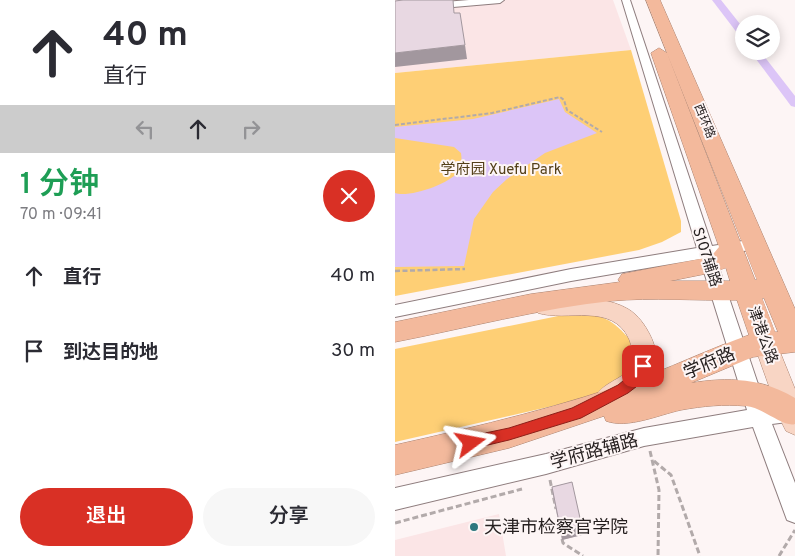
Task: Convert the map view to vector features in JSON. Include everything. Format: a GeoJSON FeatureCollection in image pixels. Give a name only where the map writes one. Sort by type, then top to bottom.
{"type":"FeatureCollection","features":[{"type":"Feature","properties":{"kind":"highway","name":"西环路"},"geometry":{"type":"LineString","coordinates":[[639,0],[743,245]]}},
{"type":"Feature","properties":{"kind":"highway","name":"西环路"},"geometry":{"type":"LineString","coordinates":[[653,0],[743,245]]}},
{"type":"Feature","properties":{"kind":"highway"},"geometry":{"type":"LineString","coordinates":[[510,310],[542,298],[708,258],[723,259],[743,245]]}},
{"type":"Feature","properties":{"kind":"highway","name":"津港公路"},"geometry":{"type":"LineString","coordinates":[[743,245],[773,288],[795,341]]}},
{"type":"Feature","properties":{"kind":"highway","name":"津港公路"},"geometry":{"type":"LineString","coordinates":[[743,245],[747,291],[766,344]]}},
{"type":"Feature","properties":{"kind":"highway"},"geometry":{"type":"LineString","coordinates":[[395,332],[614,292],[747,291],[773,288]]}},
{"type":"Feature","properties":{"kind":"highway","name":"学府路"},"geometry":{"type":"LineString","coordinates":[[395,460],[509,434],[576,413],[664,382],[737,350],[795,341]]}},
{"type":"Feature","properties":{"kind":"highway"},"geometry":{"type":"LineString","coordinates":[[509,434],[695,395],[722,392],[755,405],[775,400],[794,416]]}},
{"type":"Feature","properties":{"kind":"main road"},"geometry":{"type":"LineString","coordinates":[[510,310],[581,306],[600,309],[622,316],[637,331],[643,355],[643,366],[640,376],[623,389],[576,413]]}},
{"type":"Feature","properties":{"kind":"main road","name":"津港公路"},"geometry":{"type":"LineString","coordinates":[[766,344],[794,416]]}},
{"type":"Feature","properties":{"kind":"street"},"geometry":{"type":"LineString","coordinates":[[395,9],[500,0]]}},
{"type":"Feature","properties":{"kind":"street","name":"S107辅路"},"geometry":{"type":"LineString","coordinates":[[626,0],[755,405],[795,512]]}},
{"type":"Feature","properties":{"kind":"street"},"geometry":{"type":"LineString","coordinates":[[395,311],[571,275],[708,258]]}},
{"type":"Feature","properties":{"kind":"street","name":"学府路辅路"},"geometry":{"type":"LineString","coordinates":[[395,499],[548,473],[644,437],[693,426],[755,405]]}},
{"type":"Feature","properties":{"kind":"path"},"geometry":{"type":"LineString","coordinates":[[395,125],[492,114],[560,97],[564,100],[567,110],[602,132]]}},
{"type":"Feature","properties":{"kind":"path"},"geometry":{"type":"LineString","coordinates":[[395,271],[465,269]]}},
{"type":"Feature","properties":{"kind":"path"},"geometry":{"type":"LineString","coordinates":[[644,437],[654,461],[661,519],[658,556]]}},
{"type":"Feature","properties":{"kind":"path"},"geometry":{"type":"LineString","coordinates":[[654,461],[671,475],[699,556]]}},
{"type":"Feature","properties":{"kind":"path"},"geometry":{"type":"LineString","coordinates":[[541,484],[548,473]]}},
{"type":"Feature","properties":{"kind":"path"},"geometry":{"type":"LineString","coordinates":[[548,473],[557,514]]}},
{"type":"Feature","properties":{"kind":"path"},"geometry":{"type":"LineString","coordinates":[[395,522],[532,487]]}},
{"type":"Feature","properties":{"kind":"path"},"geometry":{"type":"LineString","coordinates":[[779,556],[795,530]]}},
{"type":"Feature","properties":{"kind":"path"},"geometry":{"type":"LineString","coordinates":[[560,532],[563,543],[583,556]]}},
{"type":"Feature","properties":{"kind":"shaded area"},"geometry":{"type":"Polygon","coordinates":[[[395,0],[613,0],[631,50],[395,73],[395,0]]]}},
{"type":"Feature","properties":{"kind":"shaded area"},"geometry":{"type":"Polygon","coordinates":[[[559,99],[565,112],[597,133],[545,153],[507,179],[493,192],[474,219],[464,266],[395,267],[395,193],[409,194],[438,185],[458,172],[462,161],[461,153],[454,147],[395,138],[395,127],[473,119],[559,99]]]}},
{"type":"Feature","properties":{"kind":"shaded area","name":"天津市检察官学院"},"geometry":{"type":"Polygon","coordinates":[[[499,514],[506,556],[395,556],[395,540],[499,514]]]}},
{"type":"Feature","properties":{"kind":"green space","name":"学府园 Xuefu Park"},"geometry":{"type":"Polygon","coordinates":[[[631,50],[681,221],[681,232],[662,242],[639,250],[395,296],[395,73],[631,50]]]}},
{"type":"Feature","properties":{"kind":"green space"},"geometry":{"type":"Polygon","coordinates":[[[573,313],[600,316],[618,327],[631,341],[627,375],[609,393],[395,442],[395,349],[573,313]]]}},
{"type":"Feature","properties":{"kind":"building"},"geometry":{"type":"Polygon","coordinates":[[[453,0],[454,13],[460,13],[465,45],[395,53],[395,1],[453,0]]]}},
{"type":"Feature","properties":{"kind":"building"},"geometry":{"type":"Polygon","coordinates":[[[572,482],[582,527],[561,532],[552,487],[572,482]]]}},
{"type":"Feature","properties":{"kind":"waterway"},"geometry":{"type":"LineString","coordinates":[[716,0],[735,24]]}},
{"type":"Feature","properties":{"kind":"waterway"},"geometry":{"type":"LineString","coordinates":[[762,60],[795,104]]}},
{"type":"Feature","properties":{"kind":"place","name":"天津市检察官学院"},"geometry":{"type":"Point","coordinates":[474,527]}},
{"type":"Feature","properties":{"kind":"route"},"geometry":{"type":"LineString","coordinates":[[471,443],[509,434],[576,413],[623,389],[640,376],[643,366]]}}]}
